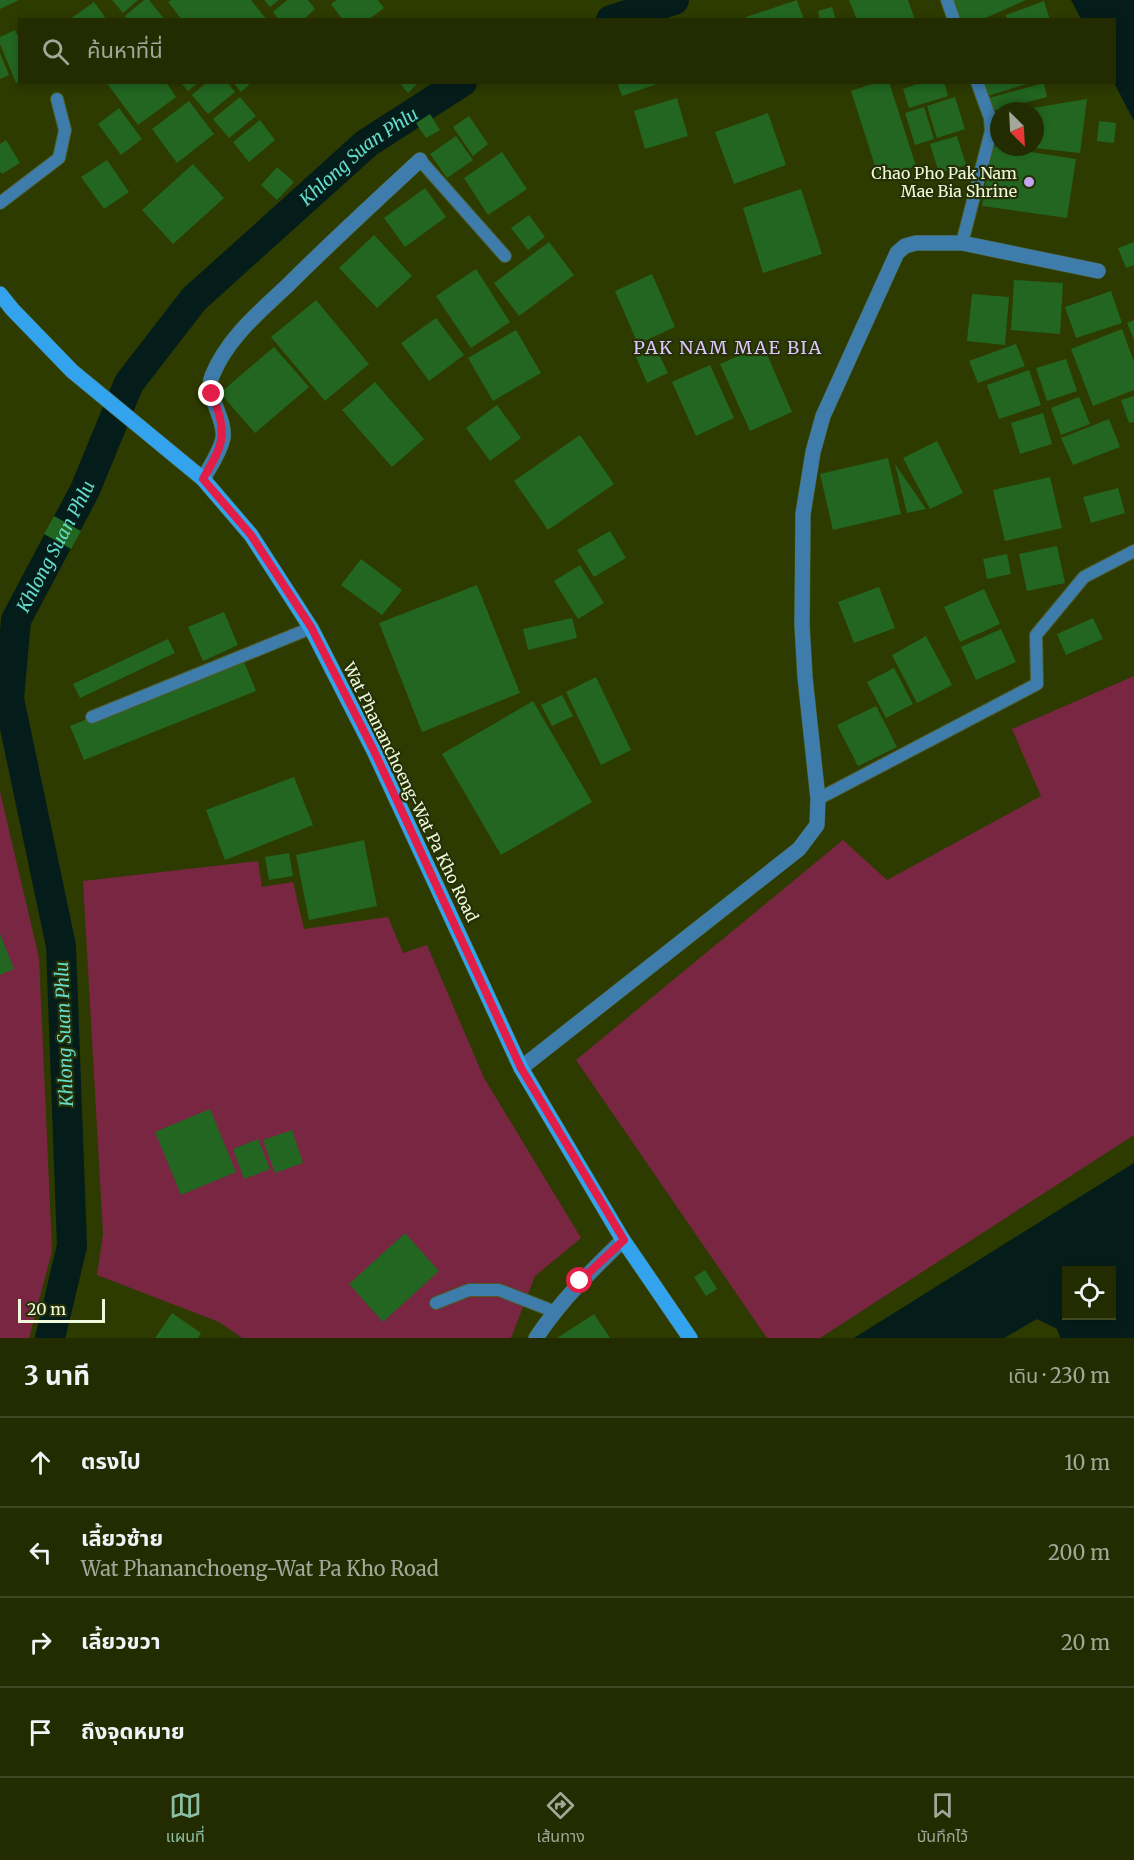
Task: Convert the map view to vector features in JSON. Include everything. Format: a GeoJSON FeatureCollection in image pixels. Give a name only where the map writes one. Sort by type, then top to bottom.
{"type":"FeatureCollection","features":[{"type":"Feature","properties":{"kind":"main road","name":"Wat Phananchoeng-Wat Pa Kho Road"},"geometry":{"type":"LineString","coordinates":[[0,294],[72,371],[203,479],[251,535],[311,627],[374,751],[521,1068],[624,1240],[690,1338]]}},
{"type":"Feature","properties":{"kind":"street"},"geometry":{"type":"LineString","coordinates":[[203,479],[218,453],[223,437],[210,380],[222,354],[242,329],[420,160]]}},
{"type":"Feature","properties":{"kind":"street"},"geometry":{"type":"LineString","coordinates":[[521,1068],[800,849],[817,825],[818,799],[805,677],[803,514],[813,452],[823,416],[897,254],[904,246],[916,243],[962,243],[1098,271]]}},
{"type":"Feature","properties":{"kind":"street"},"geometry":{"type":"LineString","coordinates":[[536,1338],[553,1311],[580,1281],[624,1240]]}},
{"type":"Feature","properties":{"kind":"lane"},"geometry":{"type":"LineString","coordinates":[[947,0],[953,18]]}},
{"type":"Feature","properties":{"kind":"lane"},"geometry":{"type":"LineString","coordinates":[[962,243],[991,131],[990,118],[978,84]]}},
{"type":"Feature","properties":{"kind":"lane"},"geometry":{"type":"LineString","coordinates":[[0,203],[59,158],[65,130],[57,99]]}},
{"type":"Feature","properties":{"kind":"lane"},"geometry":{"type":"LineString","coordinates":[[420,160],[505,256]]}},
{"type":"Feature","properties":{"kind":"lane"},"geometry":{"type":"LineString","coordinates":[[818,799],[1037,684],[1036,635],[1084,577],[1134,551]]}},
{"type":"Feature","properties":{"kind":"lane"},"geometry":{"type":"LineString","coordinates":[[92,717],[311,627]]}},
{"type":"Feature","properties":{"kind":"lane"},"geometry":{"type":"LineString","coordinates":[[435,1303],[470,1290],[500,1290],[553,1311]]}},
{"type":"Feature","properties":{"kind":"shaded area"},"geometry":{"type":"Polygon","coordinates":[[[1134,676],[1134,1135],[820,1338],[767,1338],[576,1060],[843,840],[887,880],[1041,796],[1012,729],[1134,676]]]}},
{"type":"Feature","properties":{"kind":"shaded area"},"geometry":{"type":"Polygon","coordinates":[[[0,792],[39,958],[52,1251],[29,1338],[0,1338],[0,792]]]}},
{"type":"Feature","properties":{"kind":"shaded area"},"geometry":{"type":"Polygon","coordinates":[[[258,861],[262,887],[293,882],[304,929],[388,917],[403,953],[427,945],[484,1078],[581,1238],[535,1276],[511,1338],[242,1338],[219,1322],[97,1275],[103,1234],[83,881],[258,861]]]}},
{"type":"Feature","properties":{"kind":"water"},"geometry":{"type":"Polygon","coordinates":[[[1071,0],[1134,0],[1134,121],[1115,84],[1116,18],[1080,18],[1071,0]]]}},
{"type":"Feature","properties":{"kind":"water"},"geometry":{"type":"Polygon","coordinates":[[[1134,1163],[1134,1338],[1060,1338],[1057,1329],[1037,1319],[1004,1338],[854,1338],[1134,1163]]]}},
{"type":"Feature","properties":{"kind":"building"},"geometry":{"type":"Polygon","coordinates":[[[0,0],[19,0],[0,9],[0,0]]]}},
{"type":"Feature","properties":{"kind":"building"},"geometry":{"type":"Polygon","coordinates":[[[112,0],[138,0],[123,13],[112,0]]]}},
{"type":"Feature","properties":{"kind":"building"},"geometry":{"type":"Polygon","coordinates":[[[144,0],[149,0],[163,18],[126,18],[125,16],[144,0]]]}},
{"type":"Feature","properties":{"kind":"building"},"geometry":{"type":"Polygon","coordinates":[[[171,0],[251,0],[265,18],[180,18],[168,2],[171,0]]]}},
{"type":"Feature","properties":{"kind":"building"},"geometry":{"type":"Polygon","coordinates":[[[264,0],[279,0],[270,7],[264,0]]]}},
{"type":"Feature","properties":{"kind":"building"},"geometry":{"type":"Polygon","coordinates":[[[287,0],[308,0],[315,9],[305,18],[278,18],[273,12],[287,0]]]}},
{"type":"Feature","properties":{"kind":"building"},"geometry":{"type":"Polygon","coordinates":[[[337,0],[378,0],[384,8],[371,18],[342,18],[331,4],[337,0]]]}},
{"type":"Feature","properties":{"kind":"building"},"geometry":{"type":"Polygon","coordinates":[[[797,0],[803,18],[746,18],[797,0]]]}},
{"type":"Feature","properties":{"kind":"building"},"geometry":{"type":"Polygon","coordinates":[[[849,0],[908,0],[914,18],[856,18],[849,0]]]}},
{"type":"Feature","properties":{"kind":"building"},"geometry":{"type":"Polygon","coordinates":[[[952,0],[1026,0],[986,18],[959,18],[952,0]]]}},
{"type":"Feature","properties":{"kind":"building"},"geometry":{"type":"Polygon","coordinates":[[[1044,1],[1049,18],[1007,18],[1006,15],[1044,1]]]}},
{"type":"Feature","properties":{"kind":"building"},"geometry":{"type":"Polygon","coordinates":[[[94,2],[105,17],[104,18],[72,18],[94,2]]]}},
{"type":"Feature","properties":{"kind":"building"},"geometry":{"type":"Polygon","coordinates":[[[832,7],[835,18],[820,18],[818,11],[832,7]]]}},
{"type":"Feature","properties":{"kind":"building"},"geometry":{"type":"Polygon","coordinates":[[[15,30],[18,36],[18,82],[16,83],[0,44],[0,37],[15,30]]]}},
{"type":"Feature","properties":{"kind":"building"},"geometry":{"type":"Polygon","coordinates":[[[0,53],[9,75],[0,79],[0,53]]]}},
{"type":"Feature","properties":{"kind":"building"},"geometry":{"type":"Polygon","coordinates":[[[107,84],[167,84],[176,97],[138,125],[107,84]]]}},
{"type":"Feature","properties":{"kind":"building"},"geometry":{"type":"Polygon","coordinates":[[[182,84],[197,84],[188,91],[182,84]]]}},
{"type":"Feature","properties":{"kind":"building"},"geometry":{"type":"Polygon","coordinates":[[[205,84],[229,84],[235,92],[208,114],[192,95],[205,84]]]}},
{"type":"Feature","properties":{"kind":"building"},"geometry":{"type":"Polygon","coordinates":[[[235,84],[250,84],[241,92],[235,84]]]}},
{"type":"Feature","properties":{"kind":"building"},"geometry":{"type":"Polygon","coordinates":[[[401,84],[417,84],[408,93],[401,84]]]}},
{"type":"Feature","properties":{"kind":"building"},"geometry":{"type":"Polygon","coordinates":[[[618,84],[657,84],[622,96],[618,84]]]}},
{"type":"Feature","properties":{"kind":"building"},"geometry":{"type":"Polygon","coordinates":[[[872,84],[890,84],[916,166],[879,178],[851,91],[872,84]]]}},
{"type":"Feature","properties":{"kind":"building"},"geometry":{"type":"Polygon","coordinates":[[[917,84],[945,84],[948,96],[909,108],[903,89],[917,84]]]}},
{"type":"Feature","properties":{"kind":"building"},"geometry":{"type":"Polygon","coordinates":[[[985,84],[1026,84],[988,96],[985,84]]]}},
{"type":"Feature","properties":{"kind":"building"},"geometry":{"type":"Polygon","coordinates":[[[1040,84],[1044,84],[1047,97],[1027,102],[990,102],[989,98],[1040,84]]]}},
{"type":"Feature","properties":{"kind":"building"},"geometry":{"type":"Polygon","coordinates":[[[240,97],[256,116],[229,138],[213,119],[240,97]]]}},
{"type":"Feature","properties":{"kind":"building"},"geometry":{"type":"Polygon","coordinates":[[[955,97],[965,129],[937,138],[927,106],[955,97]]]}},
{"type":"Feature","properties":{"kind":"building"},"geometry":{"type":"Polygon","coordinates":[[[677,98],[688,136],[645,149],[634,111],[677,98]]]}},
{"type":"Feature","properties":{"kind":"building"},"geometry":{"type":"Polygon","coordinates":[[[1087,99],[1080,153],[1044,149],[1044,106],[1087,99]]]}},
{"type":"Feature","properties":{"kind":"building"},"geometry":{"type":"Polygon","coordinates":[[[189,101],[214,134],[177,163],[152,129],[189,101]]]}},
{"type":"Feature","properties":{"kind":"building"},"geometry":{"type":"Polygon","coordinates":[[[924,107],[934,139],[915,145],[905,113],[924,107]]]}},
{"type":"Feature","properties":{"kind":"building"},"geometry":{"type":"Polygon","coordinates":[[[119,108],[142,139],[121,155],[98,124],[119,108]]]}},
{"type":"Feature","properties":{"kind":"building"},"geometry":{"type":"Polygon","coordinates":[[[768,113],[786,165],[734,184],[715,132],[768,113]]]}},
{"type":"Feature","properties":{"kind":"building"},"geometry":{"type":"Polygon","coordinates":[[[430,114],[440,130],[426,138],[416,123],[430,114]]]}},
{"type":"Feature","properties":{"kind":"building"},"geometry":{"type":"Polygon","coordinates":[[[469,116],[488,144],[473,156],[453,127],[469,116]]]}},
{"type":"Feature","properties":{"kind":"building"},"geometry":{"type":"Polygon","coordinates":[[[260,120],[275,140],[249,162],[233,142],[260,120]]]}},
{"type":"Feature","properties":{"kind":"building"},"geometry":{"type":"Polygon","coordinates":[[[1099,121],[1116,123],[1114,143],[1097,141],[1099,121]]]}},
{"type":"Feature","properties":{"kind":"building"},"geometry":{"type":"Polygon","coordinates":[[[456,136],[473,160],[447,178],[430,154],[456,136]]]}},
{"type":"Feature","properties":{"kind":"building"},"geometry":{"type":"Polygon","coordinates":[[[957,136],[966,165],[939,173],[930,144],[957,136]]]}},
{"type":"Feature","properties":{"kind":"building"},"geometry":{"type":"Polygon","coordinates":[[[6,140],[20,163],[2,174],[0,144],[6,140]]]}},
{"type":"Feature","properties":{"kind":"building"},"geometry":{"type":"Polygon","coordinates":[[[502,152],[527,189],[488,215],[464,178],[502,152]]]}},
{"type":"Feature","properties":{"kind":"building","name":"Chao Pho Pak Nam Mae Bia Shrine"},"geometry":{"type":"Polygon","coordinates":[[[1044,154],[1076,159],[1067,218],[982,206],[990,156],[1044,156],[1044,154]]]}},
{"type":"Feature","properties":{"kind":"building"},"geometry":{"type":"Polygon","coordinates":[[[107,160],[129,192],[104,209],[81,177],[107,160]]]}},
{"type":"Feature","properties":{"kind":"building"},"geometry":{"type":"Polygon","coordinates":[[[193,164],[224,198],[173,244],[142,210],[193,164]]]}},
{"type":"Feature","properties":{"kind":"building"},"geometry":{"type":"Polygon","coordinates":[[[277,167],[294,182],[277,200],[261,185],[277,167]]]}},
{"type":"Feature","properties":{"kind":"building"},"geometry":{"type":"Polygon","coordinates":[[[425,188],[446,217],[405,247],[384,218],[425,188]]]}},
{"type":"Feature","properties":{"kind":"building"},"geometry":{"type":"Polygon","coordinates":[[[801,189],[822,254],[763,273],[743,208],[801,189]]]}},
{"type":"Feature","properties":{"kind":"building"},"geometry":{"type":"Polygon","coordinates":[[[529,215],[545,237],[528,250],[511,228],[529,215]]]}},
{"type":"Feature","properties":{"kind":"building"},"geometry":{"type":"Polygon","coordinates":[[[374,235],[412,276],[377,308],[339,268],[374,235]]]}},
{"type":"Feature","properties":{"kind":"building"},"geometry":{"type":"Polygon","coordinates":[[[549,242],[574,275],[519,316],[494,283],[549,242]]]}},
{"type":"Feature","properties":{"kind":"building"},"geometry":{"type":"Polygon","coordinates":[[[1134,242],[1134,265],[1126,268],[1118,248],[1134,242]]]}},
{"type":"Feature","properties":{"kind":"building"},"geometry":{"type":"Polygon","coordinates":[[[476,269],[510,322],[471,348],[436,296],[476,269]]]}},
{"type":"Feature","properties":{"kind":"building"},"geometry":{"type":"Polygon","coordinates":[[[652,274],[675,327],[638,344],[615,291],[652,274]]]}},
{"type":"Feature","properties":{"kind":"building"},"geometry":{"type":"Polygon","coordinates":[[[1014,280],[1063,283],[1060,334],[1011,330],[1014,280]]]}},
{"type":"Feature","properties":{"kind":"building"},"geometry":{"type":"Polygon","coordinates":[[[1111,291],[1122,323],[1076,338],[1065,307],[1111,291]]]}},
{"type":"Feature","properties":{"kind":"building"},"geometry":{"type":"Polygon","coordinates":[[[972,294],[1009,297],[1005,345],[967,341],[972,294]]]}},
{"type":"Feature","properties":{"kind":"building"},"geometry":{"type":"Polygon","coordinates":[[[316,300],[369,364],[325,401],[271,337],[316,300]]]}},
{"type":"Feature","properties":{"kind":"building"},"geometry":{"type":"Polygon","coordinates":[[[436,318],[464,355],[429,381],[401,343],[436,318]]]}},
{"type":"Feature","properties":{"kind":"building"},"geometry":{"type":"Polygon","coordinates":[[[1134,320],[1134,340],[1127,323],[1134,320]]]}},
{"type":"Feature","properties":{"kind":"building"},"geometry":{"type":"Polygon","coordinates":[[[1122,329],[1134,362],[1134,390],[1093,406],[1071,349],[1122,329]]]}},
{"type":"Feature","properties":{"kind":"building"},"geometry":{"type":"Polygon","coordinates":[[[516,330],[541,373],[493,401],[468,358],[516,330]]]}},
{"type":"Feature","properties":{"kind":"building"},"geometry":{"type":"Polygon","coordinates":[[[1016,344],[1025,366],[978,383],[969,361],[1016,344]]]}},
{"type":"Feature","properties":{"kind":"building"},"geometry":{"type":"Polygon","coordinates":[[[763,345],[792,412],[750,431],[720,364],[763,345]]]}},
{"type":"Feature","properties":{"kind":"building"},"geometry":{"type":"Polygon","coordinates":[[[274,347],[309,387],[255,433],[220,393],[274,347]]]}},
{"type":"Feature","properties":{"kind":"building"},"geometry":{"type":"Polygon","coordinates":[[[656,348],[668,373],[647,383],[636,357],[656,348]]]}},
{"type":"Feature","properties":{"kind":"building"},"geometry":{"type":"Polygon","coordinates":[[[1066,359],[1077,391],[1047,401],[1036,368],[1066,359]]]}},
{"type":"Feature","properties":{"kind":"building"},"geometry":{"type":"Polygon","coordinates":[[[710,365],[734,418],[696,436],[672,382],[710,365]]]}},
{"type":"Feature","properties":{"kind":"building"},"geometry":{"type":"Polygon","coordinates":[[[1029,370],[1041,405],[999,419],[987,385],[1029,370]]]}},
{"type":"Feature","properties":{"kind":"building"},"geometry":{"type":"Polygon","coordinates":[[[375,382],[424,439],[392,467],[342,410],[375,382]]]}},
{"type":"Feature","properties":{"kind":"building"},"geometry":{"type":"Polygon","coordinates":[[[1134,396],[1134,422],[1129,423],[1121,400],[1134,396]]]}},
{"type":"Feature","properties":{"kind":"building"},"geometry":{"type":"Polygon","coordinates":[[[1079,397],[1090,424],[1061,435],[1051,408],[1079,397]]]}},
{"type":"Feature","properties":{"kind":"building"},"geometry":{"type":"Polygon","coordinates":[[[497,405],[521,438],[490,461],[466,428],[497,405]]]}},
{"type":"Feature","properties":{"kind":"building"},"geometry":{"type":"Polygon","coordinates":[[[1043,413],[1052,444],[1020,454],[1011,423],[1043,413]]]}},
{"type":"Feature","properties":{"kind":"building"},"geometry":{"type":"Polygon","coordinates":[[[1109,419],[1120,447],[1073,465],[1061,438],[1109,419]]]}},
{"type":"Feature","properties":{"kind":"building"},"geometry":{"type":"Polygon","coordinates":[[[580,435],[614,484],[548,530],[514,481],[580,435]]]}},
{"type":"Feature","properties":{"kind":"building"},"geometry":{"type":"Polygon","coordinates":[[[937,441],[963,493],[930,509],[903,458],[937,441]]]}},
{"type":"Feature","properties":{"kind":"building"},"geometry":{"type":"Polygon","coordinates":[[[888,458],[901,514],[833,530],[820,474],[888,458]]]}},
{"type":"Feature","properties":{"kind":"building"},"geometry":{"type":"Polygon","coordinates":[[[895,464],[926,509],[907,513],[895,464]]]}},
{"type":"Feature","properties":{"kind":"building"},"geometry":{"type":"Polygon","coordinates":[[[1050,477],[1062,528],[1005,541],[993,490],[1050,477]]]}},
{"type":"Feature","properties":{"kind":"building"},"geometry":{"type":"Polygon","coordinates":[[[1118,488],[1125,513],[1091,523],[1083,497],[1118,488]]]}},
{"type":"Feature","properties":{"kind":"building"},"geometry":{"type":"Polygon","coordinates":[[[54,516],[81,531],[71,549],[44,534],[54,516]]]}},
{"type":"Feature","properties":{"kind":"building"},"geometry":{"type":"Polygon","coordinates":[[[610,531],[626,558],[594,577],[577,550],[610,531]]]}},
{"type":"Feature","properties":{"kind":"building"},"geometry":{"type":"Polygon","coordinates":[[[1057,546],[1065,583],[1027,591],[1019,554],[1057,546]]]}},
{"type":"Feature","properties":{"kind":"building"},"geometry":{"type":"Polygon","coordinates":[[[1007,554],[1011,574],[987,579],[983,559],[1007,554]]]}},
{"type":"Feature","properties":{"kind":"building"},"geometry":{"type":"Polygon","coordinates":[[[361,559],[402,590],[382,615],[341,585],[361,559]]]}},
{"type":"Feature","properties":{"kind":"building"},"geometry":{"type":"Polygon","coordinates":[[[580,565],[604,603],[578,619],[554,581],[580,565]]]}},
{"type":"Feature","properties":{"kind":"building"},"geometry":{"type":"Polygon","coordinates":[[[477,585],[520,693],[422,732],[379,623],[477,585]]]}},
{"type":"Feature","properties":{"kind":"building"},"geometry":{"type":"Polygon","coordinates":[[[879,587],[895,628],[854,643],[838,602],[879,587]]]}},
{"type":"Feature","properties":{"kind":"building"},"geometry":{"type":"Polygon","coordinates":[[[984,589],[1000,624],[960,642],[944,607],[984,589]]]}},
{"type":"Feature","properties":{"kind":"building"},"geometry":{"type":"Polygon","coordinates":[[[224,612],[238,645],[203,661],[188,627],[224,612]]]}},
{"type":"Feature","properties":{"kind":"building"},"geometry":{"type":"Polygon","coordinates":[[[572,618],[577,638],[528,650],[523,629],[572,618]]]}},
{"type":"Feature","properties":{"kind":"building"},"geometry":{"type":"Polygon","coordinates":[[[1093,618],[1103,639],[1066,655],[1057,634],[1093,618]]]}},
{"type":"Feature","properties":{"kind":"building"},"geometry":{"type":"Polygon","coordinates":[[[1001,629],[1016,662],[976,680],[961,647],[1001,629]]]}},
{"type":"Feature","properties":{"kind":"building"},"geometry":{"type":"Polygon","coordinates":[[[926,636],[952,685],[917,703],[892,655],[926,636]]]}},
{"type":"Feature","properties":{"kind":"building"},"geometry":{"type":"Polygon","coordinates":[[[168,639],[175,653],[80,698],[73,684],[168,639]]]}},
{"type":"Feature","properties":{"kind":"building"},"geometry":{"type":"Polygon","coordinates":[[[242,657],[256,691],[84,760],[70,726],[242,657]]]}},
{"type":"Feature","properties":{"kind":"building"},"geometry":{"type":"Polygon","coordinates":[[[894,668],[913,704],[886,718],[867,682],[894,668]]]}},
{"type":"Feature","properties":{"kind":"building"},"geometry":{"type":"Polygon","coordinates":[[[596,677],[631,750],[601,765],[566,692],[596,677]]]}},
{"type":"Feature","properties":{"kind":"building"},"geometry":{"type":"Polygon","coordinates":[[[562,695],[573,716],[552,726],[541,705],[562,695]]]}},
{"type":"Feature","properties":{"kind":"building"},"geometry":{"type":"Polygon","coordinates":[[[533,701],[592,802],[501,855],[442,754],[533,701]]]}},
{"type":"Feature","properties":{"kind":"building"},"geometry":{"type":"Polygon","coordinates":[[[876,706],[897,747],[858,766],[837,725],[876,706]]]}},
{"type":"Feature","properties":{"kind":"building"},"geometry":{"type":"Polygon","coordinates":[[[294,777],[313,825],[225,860],[206,810],[294,777]]]}},
{"type":"Feature","properties":{"kind":"building"},"geometry":{"type":"Polygon","coordinates":[[[364,840],[377,906],[309,920],[296,855],[364,840]]]}},
{"type":"Feature","properties":{"kind":"building"},"geometry":{"type":"Polygon","coordinates":[[[289,853],[293,876],[269,880],[265,857],[289,853]]]}},
{"type":"Feature","properties":{"kind":"building"},"geometry":{"type":"Polygon","coordinates":[[[0,934],[14,969],[0,975],[0,934]]]}},
{"type":"Feature","properties":{"kind":"building"},"geometry":{"type":"Polygon","coordinates":[[[210,1109],[236,1172],[181,1195],[155,1132],[210,1109]]]}},
{"type":"Feature","properties":{"kind":"building"},"geometry":{"type":"Polygon","coordinates":[[[292,1130],[303,1163],[275,1173],[263,1140],[292,1130]]]}},
{"type":"Feature","properties":{"kind":"building"},"geometry":{"type":"Polygon","coordinates":[[[258,1139],[270,1169],[244,1179],[233,1149],[258,1139]]]}},
{"type":"Feature","properties":{"kind":"building"},"geometry":{"type":"Polygon","coordinates":[[[405,1233],[439,1271],[383,1322],[349,1284],[405,1233]]]}},
{"type":"Feature","properties":{"kind":"building"},"geometry":{"type":"Polygon","coordinates":[[[705,1270],[717,1289],[706,1296],[694,1277],[705,1270]]]}},
{"type":"Feature","properties":{"kind":"building"},"geometry":{"type":"Polygon","coordinates":[[[172,1313],[201,1333],[198,1338],[155,1338],[172,1313]]]}},
{"type":"Feature","properties":{"kind":"building"},"geometry":{"type":"Polygon","coordinates":[[[594,1314],[610,1338],[557,1338],[594,1314]]]}},
{"type":"Feature","properties":{"kind":"waterway","name":"Khlong Suan Phlu"},"geometry":{"type":"LineString","coordinates":[[617,18],[674,0]]}},
{"type":"Feature","properties":{"kind":"waterway","name":"Khlong Suan Phlu"},"geometry":{"type":"LineString","coordinates":[[50,1338],[72,1246],[61,946],[9,699],[16,620],[85,490],[129,383],[194,299],[367,143],[459,84]]}},
{"type":"Feature","properties":{"kind":"place","name":"Chao Pho Pak Nam Mae Bia Shrine"},"geometry":{"type":"Point","coordinates":[1029,182]}},
{"type":"Feature","properties":{"kind":"district","name":"PAK NAM MAE BIA"},"geometry":{"type":"Point","coordinates":[728,347]}},
{"type":"Feature","properties":{"kind":"route"},"geometry":{"type":"LineString","coordinates":[[212,394],[220,416],[223,437],[218,453],[203,479],[251,535],[311,627],[374,751],[521,1068],[624,1240],[580,1281]]}}]}
